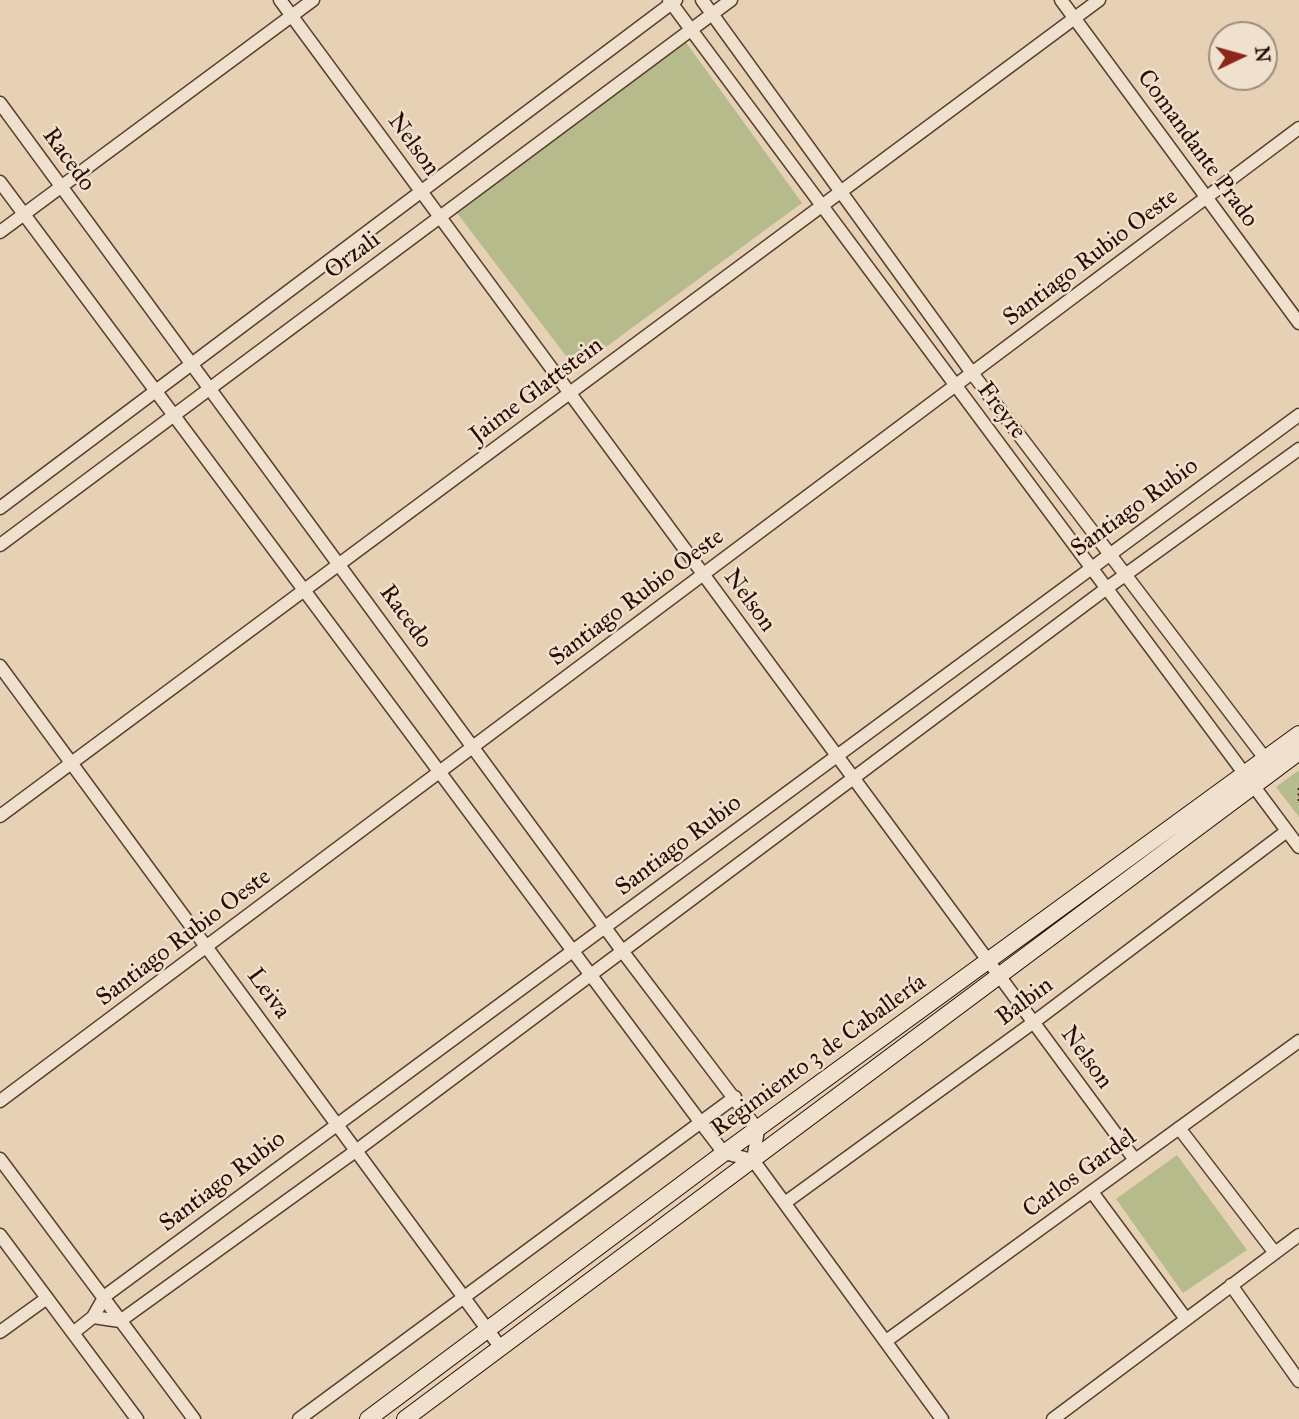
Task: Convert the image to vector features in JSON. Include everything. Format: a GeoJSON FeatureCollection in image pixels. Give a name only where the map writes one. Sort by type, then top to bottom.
{"type":"FeatureCollection","features":[{"type":"Feature","properties":{"kind":"street","name":"Nelson"},"geometry":{"type":"LineString","coordinates":[[280,0],[1135,1160]]}},
{"type":"Feature","properties":{"kind":"street"},"geometry":{"type":"LineString","coordinates":[[0,232],[313,0]]}},
{"type":"Feature","properties":{"kind":"street","name":"Freyre"},"geometry":{"type":"LineString","coordinates":[[702,0],[972,373],[1270,765]]}},
{"type":"Feature","properties":{"kind":"street","name":"Orzali"},"geometry":{"type":"LineString","coordinates":[[0,545],[731,0]]}},
{"type":"Feature","properties":{"kind":"street","name":"Comandante Prado"},"geometry":{"type":"LineString","coordinates":[[1061,0],[1299,323]]}},
{"type":"Feature","properties":{"kind":"street","name":"Jaime Glattstein"},"geometry":{"type":"LineString","coordinates":[[0,816],[1099,0]]}},
{"type":"Feature","properties":{"kind":"street","name":"Freyre"},"geometry":{"type":"LineString","coordinates":[[672,1],[1299,847]]}},
{"type":"Feature","properties":{"kind":"street","name":"Orzali"},"geometry":{"type":"LineString","coordinates":[[0,508],[422,193],[672,1]]}},
{"type":"Feature","properties":{"kind":"street","name":"Racedo"},"geometry":{"type":"LineString","coordinates":[[0,103],[212,387],[623,952],[758,1130]]}},
{"type":"Feature","properties":{"kind":"street","name":"Santiago Rubio Oeste"},"geometry":{"type":"LineString","coordinates":[[0,1101],[1299,128]]}},
{"type":"Feature","properties":{"kind":"street"},"geometry":{"type":"LineString","coordinates":[[0,182],[701,1123],[724,1153],[753,1160],[942,1419]]}},
{"type":"Feature","properties":{"kind":"street","name":"Santiago Rubio"},"geometry":{"type":"LineString","coordinates":[[73,1333],[93,1317],[105,1296],[1090,566],[1299,415]]}},
{"type":"Feature","properties":{"kind":"street","name":"Santiago Rubio"},"geometry":{"type":"LineString","coordinates":[[120,1321],[357,1150],[1107,588],[1299,449]]}},
{"type":"Feature","properties":{"kind":"street","name":"Leiva"},"geometry":{"type":"LineString","coordinates":[[0,666],[501,1348]]}},
{"type":"Feature","properties":{"kind":"street","name":"Regimiento 3 de Caballería"},"geometry":{"type":"LineString","coordinates":[[405,1419],[1001,976],[1270,765],[1299,734]]}},
{"type":"Feature","properties":{"kind":"street","name":"Regimiento 3 de Caballería"},"geometry":{"type":"LineString","coordinates":[[1270,765],[1299,752]]}},
{"type":"Feature","properties":{"kind":"street","name":"Regimiento 3 de Caballería"},"geometry":{"type":"LineString","coordinates":[[368,1419],[724,1153],[989,960],[1250,780]]}},
{"type":"Feature","properties":{"kind":"street","name":"Balbin"},"geometry":{"type":"LineString","coordinates":[[786,1202],[1034,1022],[1287,831]]}},
{"type":"Feature","properties":{"kind":"street","name":"Carlos Gardel"},"geometry":{"type":"LineString","coordinates":[[886,1341],[1299,1041]]}},
{"type":"Feature","properties":{"kind":"street"},"geometry":{"type":"LineString","coordinates":[[299,1419],[735,1097]]}},
{"type":"Feature","properties":{"kind":"street"},"geometry":{"type":"LineString","coordinates":[[1180,1128],[1275,1253]]}},
{"type":"Feature","properties":{"kind":"street"},"geometry":{"type":"LineString","coordinates":[[753,1160],[758,1130]]}},
{"type":"Feature","properties":{"kind":"street"},"geometry":{"type":"LineString","coordinates":[[0,1159],[105,1296],[120,1321],[194,1419]]}},
{"type":"Feature","properties":{"kind":"street"},"geometry":{"type":"LineString","coordinates":[[1092,1192],[1186,1319]]}},
{"type":"Feature","properties":{"kind":"street"},"geometry":{"type":"LineString","coordinates":[[0,1235],[137,1419]]}},
{"type":"Feature","properties":{"kind":"street"},"geometry":{"type":"LineString","coordinates":[[1053,1419],[1299,1235]]}},
{"type":"Feature","properties":{"kind":"street"},"geometry":{"type":"LineString","coordinates":[[1231,1285],[1299,1381]]}},
{"type":"Feature","properties":{"kind":"street"},"geometry":{"type":"LineString","coordinates":[[0,1332],[47,1298]]}},
{"type":"Feature","properties":{"kind":"street"},"geometry":{"type":"LineString","coordinates":[[93,1317],[120,1321]]}},
{"type":"Feature","properties":{"kind":"path"},"geometry":{"type":"LineString","coordinates":[[1299,788],[1299,802]]}},
{"type":"Feature","properties":{"kind":"green space"},"geometry":{"type":"Polygon","coordinates":[[[685,41],[802,203],[576,369],[457,213],[685,41]]]}},
{"type":"Feature","properties":{"kind":"green space"},"geometry":{"type":"Polygon","coordinates":[[[1299,770],[1299,817],[1276,787],[1299,770]]]}},
{"type":"Feature","properties":{"kind":"green space"},"geometry":{"type":"Polygon","coordinates":[[[1177,1155],[1247,1250],[1183,1293],[1116,1199],[1177,1155]]]}}]}
